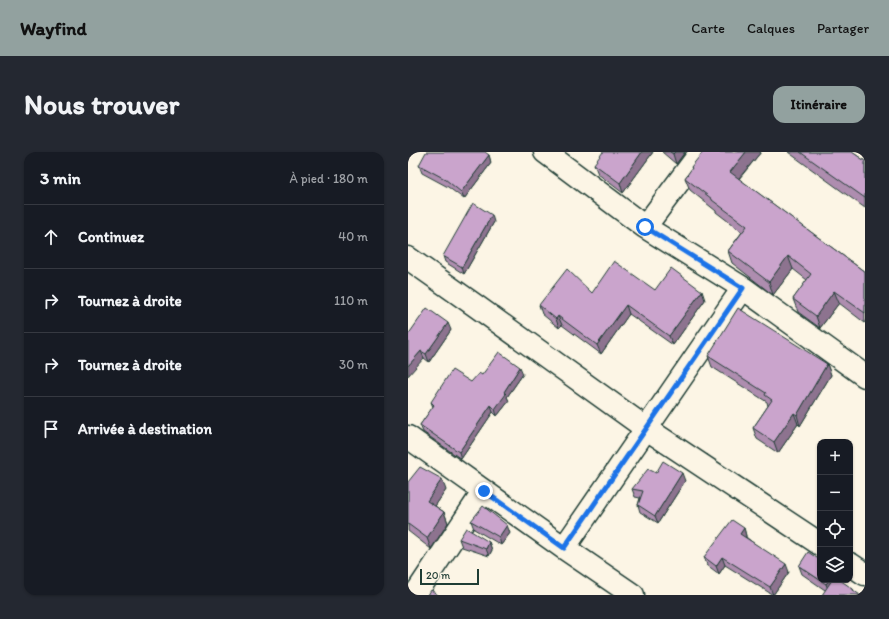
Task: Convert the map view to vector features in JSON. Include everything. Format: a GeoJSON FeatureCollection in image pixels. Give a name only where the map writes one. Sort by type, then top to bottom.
{"type":"FeatureCollection","features":[{"type":"Feature","properties":{"kind":"street"},"geometry":{"type":"LineString","coordinates":[[545,152],[645,227],[743,288],[865,376]]}},
{"type":"Feature","properties":{"kind":"street"},"geometry":{"type":"LineString","coordinates":[[645,227],[702,152]]}},
{"type":"Feature","properties":{"kind":"street"},"geometry":{"type":"LineString","coordinates":[[408,258],[647,429],[817,542]]}},
{"type":"Feature","properties":{"kind":"street"},"geometry":{"type":"LineString","coordinates":[[564,548],[743,288]]}},
{"type":"Feature","properties":{"kind":"street"},"geometry":{"type":"LineString","coordinates":[[408,437],[633,595]]}},
{"type":"Feature","properties":{"kind":"street"},"geometry":{"type":"LineString","coordinates":[[415,595],[484,491]]}},
{"type":"Feature","properties":{"kind":"street"},"geometry":{"type":"LineString","coordinates":[[853,566],[865,574]]}},
{"type":"Feature","properties":{"kind":"building"},"geometry":{"type":"Polygon","coordinates":[[[426,152],[485,152],[489,155],[461,192],[445,179],[419,165],[426,152]]]}},
{"type":"Feature","properties":{"kind":"building"},"geometry":{"type":"Polygon","coordinates":[[[603,152],[642,152],[620,183],[594,164],[603,152]]]}},
{"type":"Feature","properties":{"kind":"building"},"geometry":{"type":"Polygon","coordinates":[[[703,152],[746,152],[730,172],[865,272],[865,313],[834,291],[816,316],[793,299],[811,274],[788,256],[769,282],[728,251],[747,226],[685,178],[692,168],[691,167],[703,152]]]}},
{"type":"Feature","properties":{"kind":"building"},"geometry":{"type":"Polygon","coordinates":[[[800,152],[852,152],[865,161],[865,198],[800,152]]]}},
{"type":"Feature","properties":{"kind":"building"},"geometry":{"type":"Polygon","coordinates":[[[473,203],[492,215],[462,267],[443,256],[473,203]]]}},
{"type":"Feature","properties":{"kind":"building"},"geometry":{"type":"Polygon","coordinates":[[[614,261],[655,290],[671,268],[702,291],[669,336],[626,305],[597,345],[558,316],[556,319],[539,305],[567,269],[592,293],[614,261]]]}},
{"type":"Feature","properties":{"kind":"building"},"geometry":{"type":"Polygon","coordinates":[[[427,308],[448,323],[426,354],[421,351],[408,366],[408,335],[427,308]]]}},
{"type":"Feature","properties":{"kind":"building"},"geometry":{"type":"Polygon","coordinates":[[[738,308],[827,364],[797,415],[794,413],[774,442],[753,428],[772,400],[765,395],[766,393],[708,356],[738,308]]]}},
{"type":"Feature","properties":{"kind":"building"},"geometry":{"type":"Polygon","coordinates":[[[499,352],[520,367],[504,392],[506,394],[495,409],[491,405],[459,452],[420,425],[434,405],[431,402],[452,370],[471,382],[479,373],[482,375],[499,352]]]}},
{"type":"Feature","properties":{"kind":"building"},"geometry":{"type":"Polygon","coordinates":[[[663,461],[682,473],[655,516],[638,505],[643,491],[632,489],[648,469],[656,473],[663,461]]]}},
{"type":"Feature","properties":{"kind":"building"},"geometry":{"type":"Polygon","coordinates":[[[420,467],[442,479],[427,501],[444,512],[427,538],[408,524],[408,482],[420,467]]]}},
{"type":"Feature","properties":{"kind":"building"},"geometry":{"type":"Polygon","coordinates":[[[483,506],[507,525],[499,537],[471,521],[483,506]]]}},
{"type":"Feature","properties":{"kind":"building"},"geometry":{"type":"Polygon","coordinates":[[[732,520],[744,528],[740,534],[786,564],[770,587],[722,557],[716,566],[704,557],[732,520]]]}},
{"type":"Feature","properties":{"kind":"building"},"geometry":{"type":"Polygon","coordinates":[[[466,528],[489,542],[486,549],[459,539],[466,528]]]}},
{"type":"Feature","properties":{"kind":"building"},"geometry":{"type":"Polygon","coordinates":[[[808,552],[817,558],[817,578],[799,566],[808,552]]]}},
{"type":"Feature","properties":{"kind":"building"},"geometry":{"type":"Polygon","coordinates":[[[830,583],[844,583],[860,595],[822,595],[830,583]]]}},
{"type":"Feature","properties":{"kind":"building"},"geometry":{"type":"Polygon","coordinates":[[[431,590],[438,595],[428,595],[431,590]]]}},
{"type":"Feature","properties":{"kind":"route"},"geometry":{"type":"LineString","coordinates":[[484,491],[564,548],[743,288],[645,227]]}}]}
